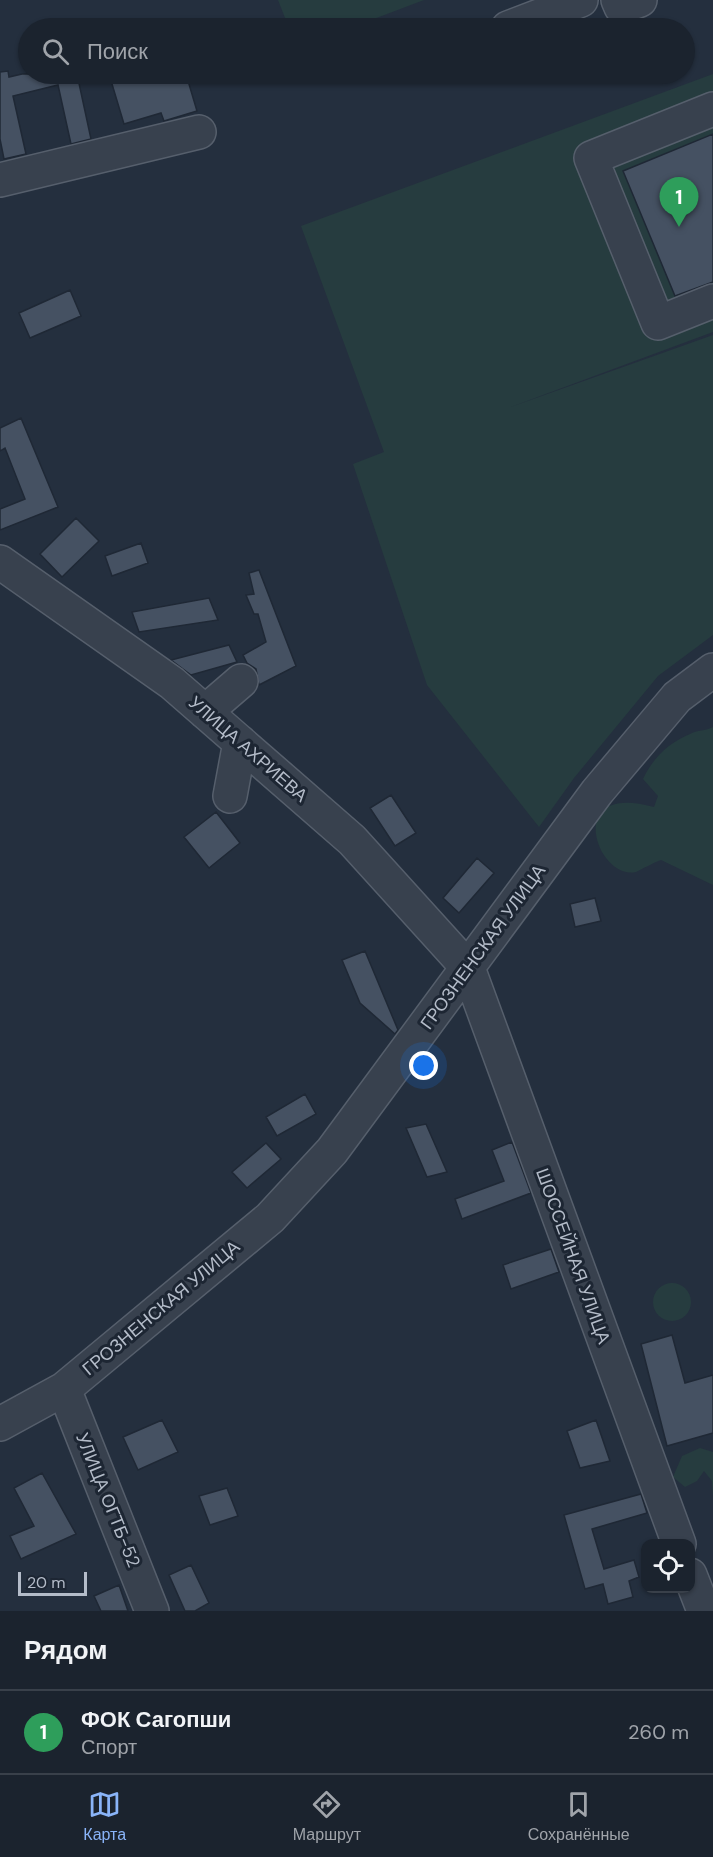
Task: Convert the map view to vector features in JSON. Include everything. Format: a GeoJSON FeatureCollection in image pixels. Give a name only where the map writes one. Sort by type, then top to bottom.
{"type":"FeatureCollection","features":[{"type":"Feature","properties":{"kind":"street"},"geometry":{"type":"LineString","coordinates":[[534,18],[581,0]]}},
{"type":"Feature","properties":{"kind":"street"},"geometry":{"type":"LineString","coordinates":[[618,0],[621,8],[640,0]]}},
{"type":"Feature","properties":{"kind":"street"},"geometry":{"type":"LineString","coordinates":[[713,109],[591,158],[658,323],[713,301]]}},
{"type":"Feature","properties":{"kind":"street"},"geometry":{"type":"LineString","coordinates":[[0,180],[199,132]]}},
{"type":"Feature","properties":{"kind":"street","name":"УЛИЦА АХРИЕВА"},"geometry":{"type":"LineString","coordinates":[[5,570],[172,683],[351,840],[468,968]]}},
{"type":"Feature","properties":{"kind":"street","name":"ГРОЗНЕНСКАЯ УЛИЦА"},"geometry":{"type":"LineString","coordinates":[[0,1424],[64,1389],[270,1218],[332,1151],[597,792],[677,697],[713,670]]}},
{"type":"Feature","properties":{"kind":"street"},"geometry":{"type":"LineString","coordinates":[[205,712],[241,681]]}},
{"type":"Feature","properties":{"kind":"street"},"geometry":{"type":"LineString","coordinates":[[230,796],[240,742]]}},
{"type":"Feature","properties":{"kind":"street","name":"ШОССЕЙНАЯ УЛИЦА"},"geometry":{"type":"LineString","coordinates":[[468,968],[677,1539]]}},
{"type":"Feature","properties":{"kind":"street","name":"УЛИЦА ОГТБ-52"},"geometry":{"type":"LineString","coordinates":[[64,1389],[152,1611]]}},
{"type":"Feature","properties":{"kind":"street"},"geometry":{"type":"LineString","coordinates":[[695,1588],[704,1611]]}},
{"type":"Feature","properties":{"kind":"green space"},"geometry":{"type":"Polygon","coordinates":[[[278,0],[424,0],[376,18],[285,18],[278,0]]]}},
{"type":"Feature","properties":{"kind":"green space"},"geometry":{"type":"Polygon","coordinates":[[[713,74],[713,332],[508,408],[713,335],[713,635],[658,676],[574,778],[539,827],[427,685],[353,464],[384,452],[301,226],[686,84],[695,84],[695,81],[713,74]]]}},
{"type":"Feature","properties":{"kind":"green space"},"geometry":{"type":"Polygon","coordinates":[[[713,727],[713,885],[661,860],[636,872],[622,871],[609,862],[600,849],[596,833],[598,819],[607,807],[625,803],[654,807],[658,796],[643,779],[651,764],[675,742],[713,727]]]}},
{"type":"Feature","properties":{"kind":"green space"},"geometry":{"type":"Polygon","coordinates":[[[672,1283],[686,1288],[691,1302],[686,1316],[672,1321],[658,1316],[653,1302],[658,1288],[672,1283]]]}},
{"type":"Feature","properties":{"kind":"green space"},"geometry":{"type":"Polygon","coordinates":[[[700,1448],[713,1452],[713,1497],[712,1481],[704,1471],[697,1481],[685,1487],[673,1477],[682,1456],[700,1448]]]}},
{"type":"Feature","properties":{"kind":"building"},"geometry":{"type":"Polygon","coordinates":[[[8,71],[9,77],[18,75],[18,84],[79,84],[91,139],[71,144],[58,85],[13,96],[26,154],[4,159],[0,139],[0,72],[8,71]]]}},
{"type":"Feature","properties":{"kind":"building"},"geometry":{"type":"Polygon","coordinates":[[[112,84],[189,84],[197,111],[164,121],[161,113],[124,124],[112,84]]]}},
{"type":"Feature","properties":{"kind":"building"},"geometry":{"type":"Polygon","coordinates":[[[713,134],[713,282],[675,296],[623,171],[713,134]]]}},
{"type":"Feature","properties":{"kind":"building"},"geometry":{"type":"Polygon","coordinates":[[[70,290],[81,316],[30,338],[19,313],[70,290]]]}},
{"type":"Feature","properties":{"kind":"building"},"geometry":{"type":"Polygon","coordinates":[[[21,418],[58,507],[0,530],[0,509],[25,499],[5,448],[0,451],[0,428],[21,418]]]}},
{"type":"Feature","properties":{"kind":"building"},"geometry":{"type":"Polygon","coordinates":[[[76,518],[99,541],[62,577],[40,554],[76,518]]]}},
{"type":"Feature","properties":{"kind":"building"},"geometry":{"type":"Polygon","coordinates":[[[141,543],[148,563],[112,576],[105,556],[141,543]]]}},
{"type":"Feature","properties":{"kind":"building"},"geometry":{"type":"Polygon","coordinates":[[[259,570],[296,666],[259,685],[256,669],[247,663],[243,655],[266,642],[258,614],[254,614],[246,595],[254,594],[249,573],[259,570]]]}},
{"type":"Feature","properties":{"kind":"building"},"geometry":{"type":"Polygon","coordinates":[[[209,598],[218,620],[139,632],[132,612],[209,598]]]}},
{"type":"Feature","properties":{"kind":"building"},"geometry":{"type":"Polygon","coordinates":[[[229,645],[237,662],[191,675],[171,660],[229,645]]]}},
{"type":"Feature","properties":{"kind":"building"},"geometry":{"type":"Polygon","coordinates":[[[391,795],[416,833],[395,846],[370,808],[391,795]]]}},
{"type":"Feature","properties":{"kind":"building"},"geometry":{"type":"Polygon","coordinates":[[[216,812],[240,843],[209,868],[184,837],[216,812]]]}},
{"type":"Feature","properties":{"kind":"building"},"geometry":{"type":"Polygon","coordinates":[[[477,858],[494,873],[459,913],[443,898],[477,858]]]}},
{"type":"Feature","properties":{"kind":"building"},"geometry":{"type":"Polygon","coordinates":[[[595,898],[601,921],[575,927],[570,904],[595,898]]]}},
{"type":"Feature","properties":{"kind":"building"},"geometry":{"type":"Polygon","coordinates":[[[365,951],[398,1030],[395,1034],[360,1003],[342,960],[365,951]]]}},
{"type":"Feature","properties":{"kind":"building"},"geometry":{"type":"Polygon","coordinates":[[[305,1094],[316,1114],[277,1136],[266,1117],[305,1094]]]}},
{"type":"Feature","properties":{"kind":"building"},"geometry":{"type":"Polygon","coordinates":[[[426,1124],[447,1172],[427,1177],[406,1128],[426,1124]]]}},
{"type":"Feature","properties":{"kind":"building"},"geometry":{"type":"Polygon","coordinates":[[[512,1142],[531,1193],[462,1219],[455,1199],[504,1181],[492,1150],[512,1142]]]}},
{"type":"Feature","properties":{"kind":"building"},"geometry":{"type":"Polygon","coordinates":[[[266,1143],[281,1159],[247,1188],[232,1172],[266,1143]]]}},
{"type":"Feature","properties":{"kind":"building"},"geometry":{"type":"Polygon","coordinates":[[[551,1249],[559,1272],[511,1289],[503,1265],[551,1249]]]}},
{"type":"Feature","properties":{"kind":"building"},"geometry":{"type":"Polygon","coordinates":[[[672,1335],[685,1383],[713,1375],[713,1433],[667,1446],[641,1344],[672,1335]]]}},
{"type":"Feature","properties":{"kind":"building"},"geometry":{"type":"Polygon","coordinates":[[[162,1420],[178,1452],[138,1470],[123,1437],[162,1420]]]}},
{"type":"Feature","properties":{"kind":"building"},"geometry":{"type":"Polygon","coordinates":[[[596,1420],[610,1461],[580,1468],[567,1431],[596,1420]]]}},
{"type":"Feature","properties":{"kind":"building"},"geometry":{"type":"Polygon","coordinates":[[[42,1473],[76,1534],[21,1559],[10,1536],[34,1526],[14,1488],[42,1473]]]}},
{"type":"Feature","properties":{"kind":"building"},"geometry":{"type":"Polygon","coordinates":[[[227,1488],[238,1516],[210,1525],[199,1496],[227,1488]]]}},
{"type":"Feature","properties":{"kind":"building"},"geometry":{"type":"Polygon","coordinates":[[[641,1494],[647,1513],[592,1529],[604,1569],[634,1560],[639,1577],[629,1581],[633,1597],[608,1604],[603,1584],[585,1589],[564,1515],[641,1494]]]}},
{"type":"Feature","properties":{"kind":"building"},"geometry":{"type":"Polygon","coordinates":[[[191,1565],[209,1603],[195,1611],[185,1611],[169,1575],[191,1565]]]}},
{"type":"Feature","properties":{"kind":"building"},"geometry":{"type":"Polygon","coordinates":[[[119,1585],[128,1611],[101,1611],[94,1596],[119,1585]]]}},
{"type":"Feature","properties":{"kind":"place","name":"ФОК Сагопши"},"geometry":{"type":"Point","coordinates":[679,227]}}]}
